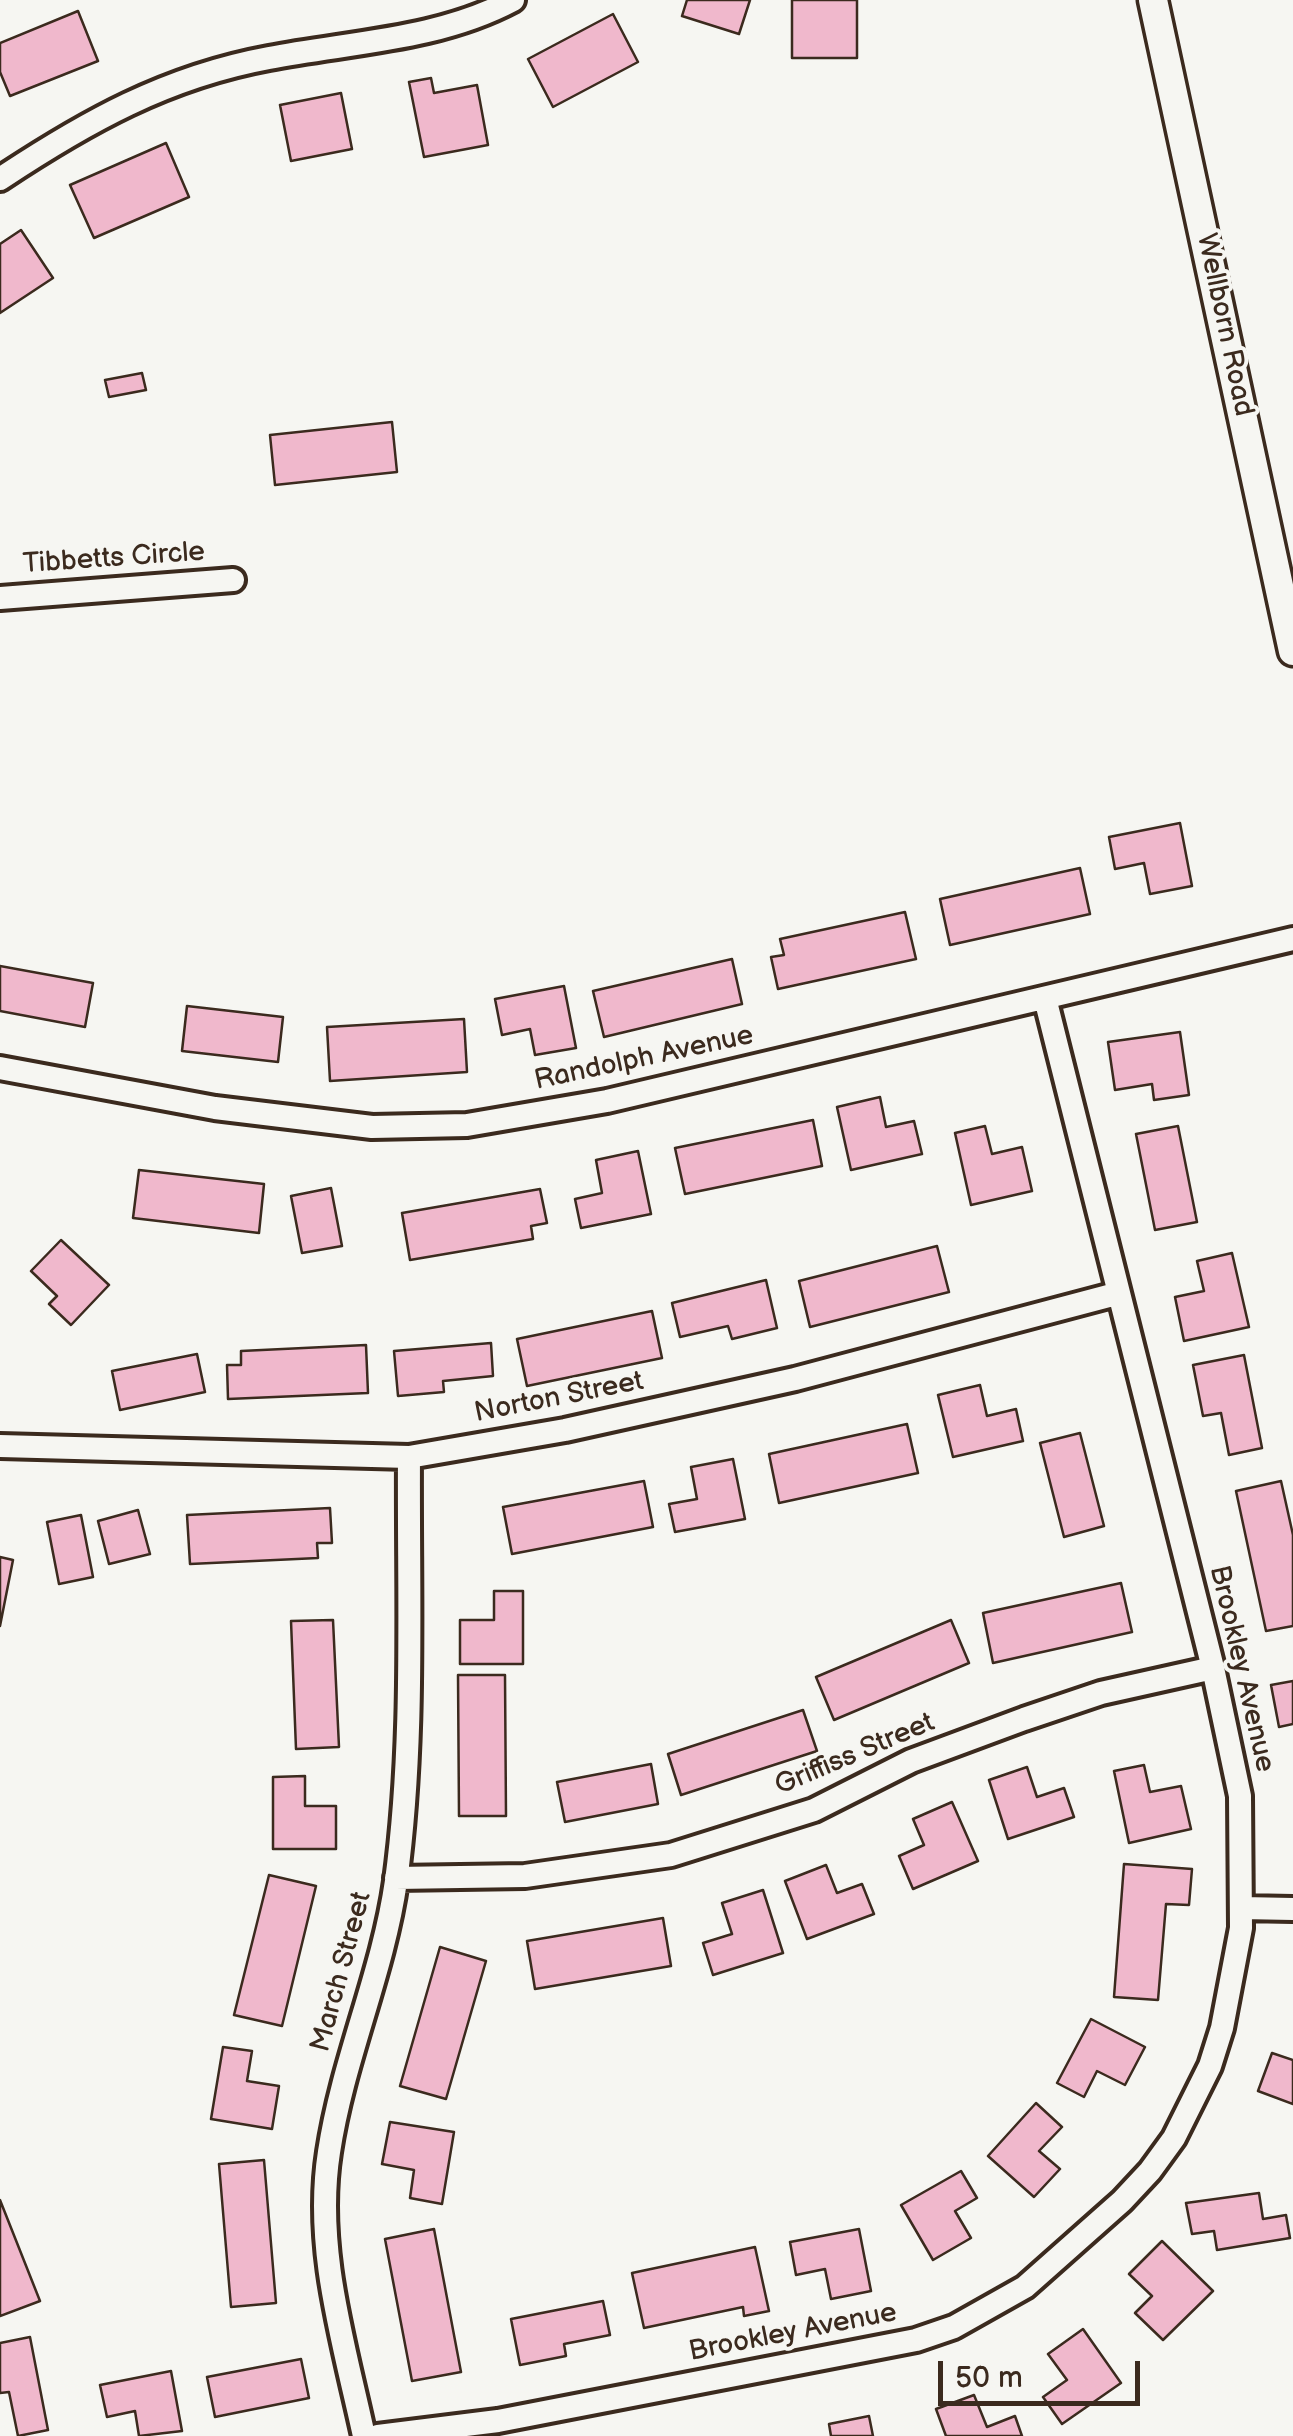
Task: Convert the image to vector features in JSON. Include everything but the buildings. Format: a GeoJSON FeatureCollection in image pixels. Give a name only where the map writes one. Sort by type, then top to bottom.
{"type":"FeatureCollection","features":[{"type":"Feature","properties":{"kind":"street"},"geometry":{"type":"LineString","coordinates":[[0,180],[106,112],[182,81],[268,58],[356,46],[436,29],[514,0]]}},
{"type":"Feature","properties":{"kind":"street","name":"Wellborn Road"},"geometry":{"type":"LineString","coordinates":[[1153,0],[1293,650]]}},
{"type":"Feature","properties":{"kind":"street","name":"Tibbetts Circle"},"geometry":{"type":"LineString","coordinates":[[0,598],[233,580]]}},
{"type":"Feature","properties":{"kind":"street","name":"Randolph Avenue"},"geometry":{"type":"LineString","coordinates":[[0,1068],[215,1108],[372,1127],[466,1126],[607,1101],[1293,939]]}},
{"type":"Feature","properties":{"kind":"street","name":"Brookley Avenue"},"geometry":{"type":"LineString","coordinates":[[378,2436],[498,2421],[916,2340],[954,2327],[990,2310],[1056,2262],[1122,2201],[1174,2138],[1210,2066],[1222,2028],[1242,1908],[1240,1796],[1212,1668],[1044,998]]}},
{"type":"Feature","properties":{"kind":"street","name":"Norton Street"},"geometry":{"type":"LineString","coordinates":[[0,1446],[409,1457],[565,1430],[795,1379],[1116,1294]]}},
{"type":"Feature","properties":{"kind":"street","name":"March Street"},"geometry":{"type":"LineString","coordinates":[[364,2436],[330,2281],[324,2210],[328,2154],[339,2100],[388,1934],[396,1878],[406,1731],[409,1457]]}},
{"type":"Feature","properties":{"kind":"street","name":"Griffiss Street"},"geometry":{"type":"LineString","coordinates":[[396,1878],[525,1876],[671,1855],[814,1810],[911,1761],[1024,1719],[1100,1693],[1212,1668]]}},
{"type":"Feature","properties":{"kind":"street"},"geometry":{"type":"LineString","coordinates":[[1242,1908],[1293,1909]]}}]}
